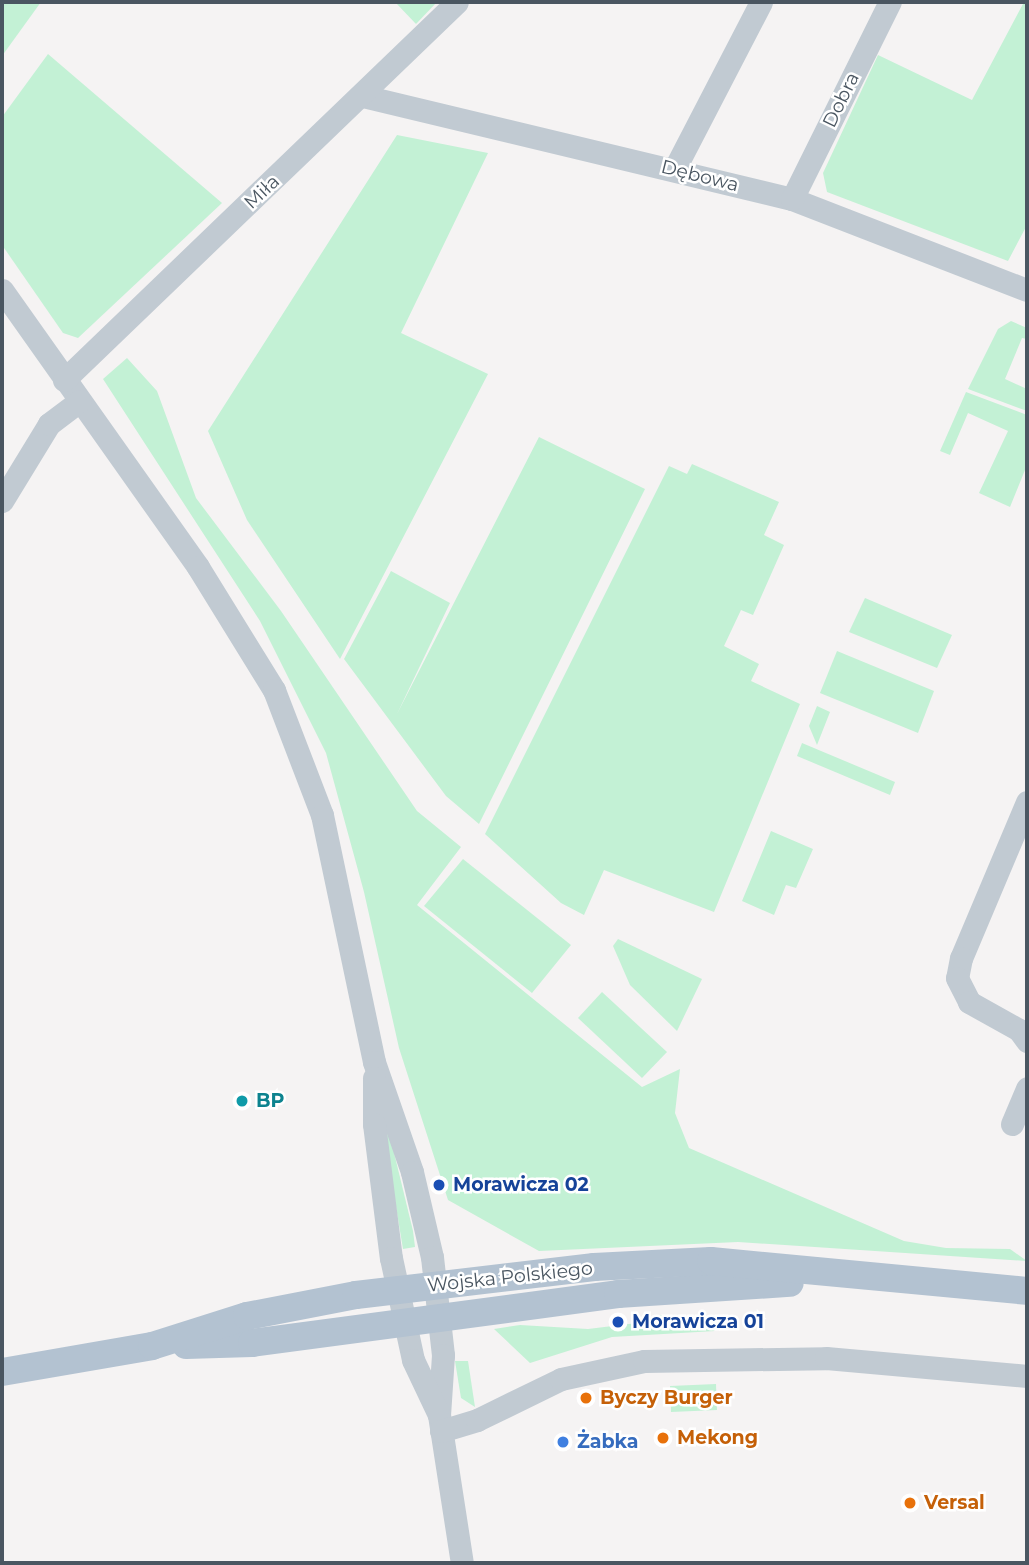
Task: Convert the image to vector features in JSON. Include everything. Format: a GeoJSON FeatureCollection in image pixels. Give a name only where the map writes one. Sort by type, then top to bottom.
{"type":"FeatureCollection","features":[{"type":"Feature","properties":{"kind":"main road","name":"Wojska Polskiego"},"geometry":{"type":"LineString","coordinates":[[152,1346],[247,1315],[398,1290],[594,1267],[711,1261],[1027,1291]]}},
{"type":"Feature","properties":{"kind":"main road","name":"Wojska Polskiego"},"geometry":{"type":"LineString","coordinates":[[2,1372],[152,1346],[251,1343],[618,1294],[874,1277]]}},
{"type":"Feature","properties":{"kind":"street","name":"Miła"},"geometry":{"type":"LineString","coordinates":[[64,380],[363,96],[457,2]]}},
{"type":"Feature","properties":{"kind":"street"},"geometry":{"type":"LineString","coordinates":[[674,170],[761,2]]}},
{"type":"Feature","properties":{"kind":"street","name":"Dobra"},"geometry":{"type":"LineString","coordinates":[[792,199],[890,2]]}},
{"type":"Feature","properties":{"kind":"street","name":"Dębowa"},"geometry":{"type":"LineString","coordinates":[[363,96],[792,199],[1027,290]]}},
{"type":"Feature","properties":{"kind":"street"},"geometry":{"type":"LineString","coordinates":[[2,290],[198,567],[274,690],[323,815],[374,1062],[412,1172],[435,1285],[444,1373],[440,1423],[462,1563]]}},
{"type":"Feature","properties":{"kind":"street"},"geometry":{"type":"LineString","coordinates":[[2,501],[49,424],[79,401]]}},
{"type":"Feature","properties":{"kind":"street"},"geometry":{"type":"LineString","coordinates":[[1027,802],[961,958],[957,978],[969,1002],[1020,1030],[1027,1041]]}},
{"type":"Feature","properties":{"kind":"street"},"geometry":{"type":"LineString","coordinates":[[374,1062],[374,1125],[398,1290],[415,1367],[440,1423]]}},
{"type":"Feature","properties":{"kind":"street"},"geometry":{"type":"LineString","coordinates":[[1012,1124],[1027,1087]]}},
{"type":"Feature","properties":{"kind":"street"},"geometry":{"type":"LineString","coordinates":[[440,1423],[477,1420],[561,1379],[644,1361],[826,1358],[1027,1376]]}},
{"type":"Feature","properties":{"kind":"green space"},"geometry":{"type":"Polygon","coordinates":[[[2,2],[41,2],[2,56],[2,2]]]}},
{"type":"Feature","properties":{"kind":"green space"},"geometry":{"type":"Polygon","coordinates":[[[395,2],[437,2],[416,24],[395,2]]]}},
{"type":"Feature","properties":{"kind":"green space"},"geometry":{"type":"Polygon","coordinates":[[[1024,2],[1027,2],[1027,225],[1008,261],[827,192],[823,173],[878,55],[972,100],[1024,2]]]}},
{"type":"Feature","properties":{"kind":"green space"},"geometry":{"type":"Polygon","coordinates":[[[48,54],[222,203],[78,338],[63,333],[2,245],[2,117],[48,54]]]}},
{"type":"Feature","properties":{"kind":"green space"},"geometry":{"type":"Polygon","coordinates":[[[397,135],[488,153],[401,333],[488,374],[340,659],[247,520],[208,431],[397,135]]]}},
{"type":"Feature","properties":{"kind":"green space"},"geometry":{"type":"Polygon","coordinates":[[[1011,321],[1027,328],[1027,339],[1022,338],[1005,379],[1027,389],[1027,411],[968,389],[998,329],[1011,321]]]}},
{"type":"Feature","properties":{"kind":"green space"},"geometry":{"type":"Polygon","coordinates":[[[127,358],[157,391],[196,498],[281,611],[417,811],[461,847],[417,905],[642,1087],[680,1069],[675,1113],[689,1148],[904,1241],[946,1248],[1010,1249],[1027,1261],[738,1242],[539,1251],[448,1200],[399,1048],[364,892],[326,753],[260,621],[103,379],[127,358]]]}},
{"type":"Feature","properties":{"kind":"green space"},"geometry":{"type":"Polygon","coordinates":[[[966,392],[1027,415],[1027,465],[1010,507],[979,493],[1008,431],[968,413],[950,455],[940,451],[966,392]]]}},
{"type":"Feature","properties":{"kind":"green space"},"geometry":{"type":"Polygon","coordinates":[[[539,437],[645,489],[479,824],[446,796],[344,659],[391,571],[450,603],[397,714],[539,437]]]}},
{"type":"Feature","properties":{"kind":"green space"},"geometry":{"type":"Polygon","coordinates":[[[692,464],[779,502],[764,535],[784,545],[753,615],[741,610],[724,646],[759,664],[751,681],[800,704],[714,912],[604,870],[584,915],[561,903],[485,834],[669,466],[687,474],[692,464]]]}},
{"type":"Feature","properties":{"kind":"green space"},"geometry":{"type":"Polygon","coordinates":[[[865,598],[952,635],[937,668],[849,632],[865,598]]]}},
{"type":"Feature","properties":{"kind":"green space"},"geometry":{"type":"Polygon","coordinates":[[[837,651],[934,691],[918,733],[820,693],[837,651]]]}},
{"type":"Feature","properties":{"kind":"green space"},"geometry":{"type":"Polygon","coordinates":[[[817,706],[830,712],[817,745],[809,726],[817,706]]]}},
{"type":"Feature","properties":{"kind":"green space"},"geometry":{"type":"Polygon","coordinates":[[[802,743],[895,782],[890,795],[797,756],[802,743]]]}},
{"type":"Feature","properties":{"kind":"green space"},"geometry":{"type":"Polygon","coordinates":[[[771,831],[813,849],[796,888],[786,885],[774,915],[742,901],[771,831]]]}},
{"type":"Feature","properties":{"kind":"green space"},"geometry":{"type":"Polygon","coordinates":[[[463,859],[571,945],[532,993],[424,906],[463,859]]]}},
{"type":"Feature","properties":{"kind":"green space"},"geometry":{"type":"Polygon","coordinates":[[[618,939],[702,979],[677,1031],[630,985],[613,946],[618,939]]]}},
{"type":"Feature","properties":{"kind":"green space"},"geometry":{"type":"Polygon","coordinates":[[[602,992],[667,1052],[642,1078],[578,1018],[602,992]]]}},
{"type":"Feature","properties":{"kind":"green space"},"geometry":{"type":"Polygon","coordinates":[[[389,1132],[415,1247],[403,1249],[384,1134],[389,1132]]]}},
{"type":"Feature","properties":{"kind":"green space"},"geometry":{"type":"Polygon","coordinates":[[[661,1315],[681,1317],[715,1331],[612,1337],[530,1363],[494,1329],[520,1325],[588,1329],[637,1323],[637,1319],[661,1315]]]}},
{"type":"Feature","properties":{"kind":"green space"},"geometry":{"type":"Polygon","coordinates":[[[455,1361],[468,1361],[475,1407],[461,1398],[455,1361]]]}},
{"type":"Feature","properties":{"kind":"green space"},"geometry":{"type":"Polygon","coordinates":[[[716,1384],[717,1410],[671,1412],[670,1386],[716,1384]]]}},
{"type":"Feature","properties":{"kind":"place","name":"BP"},"geometry":{"type":"Point","coordinates":[242,1101]}},
{"type":"Feature","properties":{"kind":"place","name":"Morawicza 02"},"geometry":{"type":"Point","coordinates":[439,1185]}},
{"type":"Feature","properties":{"kind":"place","name":"Morawicza 01"},"geometry":{"type":"Point","coordinates":[618,1322]}},
{"type":"Feature","properties":{"kind":"place","name":"Byczy Burger"},"geometry":{"type":"Point","coordinates":[586,1398]}},
{"type":"Feature","properties":{"kind":"place","name":"Mekong"},"geometry":{"type":"Point","coordinates":[663,1438]}},
{"type":"Feature","properties":{"kind":"place","name":"Żabka"},"geometry":{"type":"Point","coordinates":[563,1442]}},
{"type":"Feature","properties":{"kind":"place","name":"Versal"},"geometry":{"type":"Point","coordinates":[910,1503]}}]}
